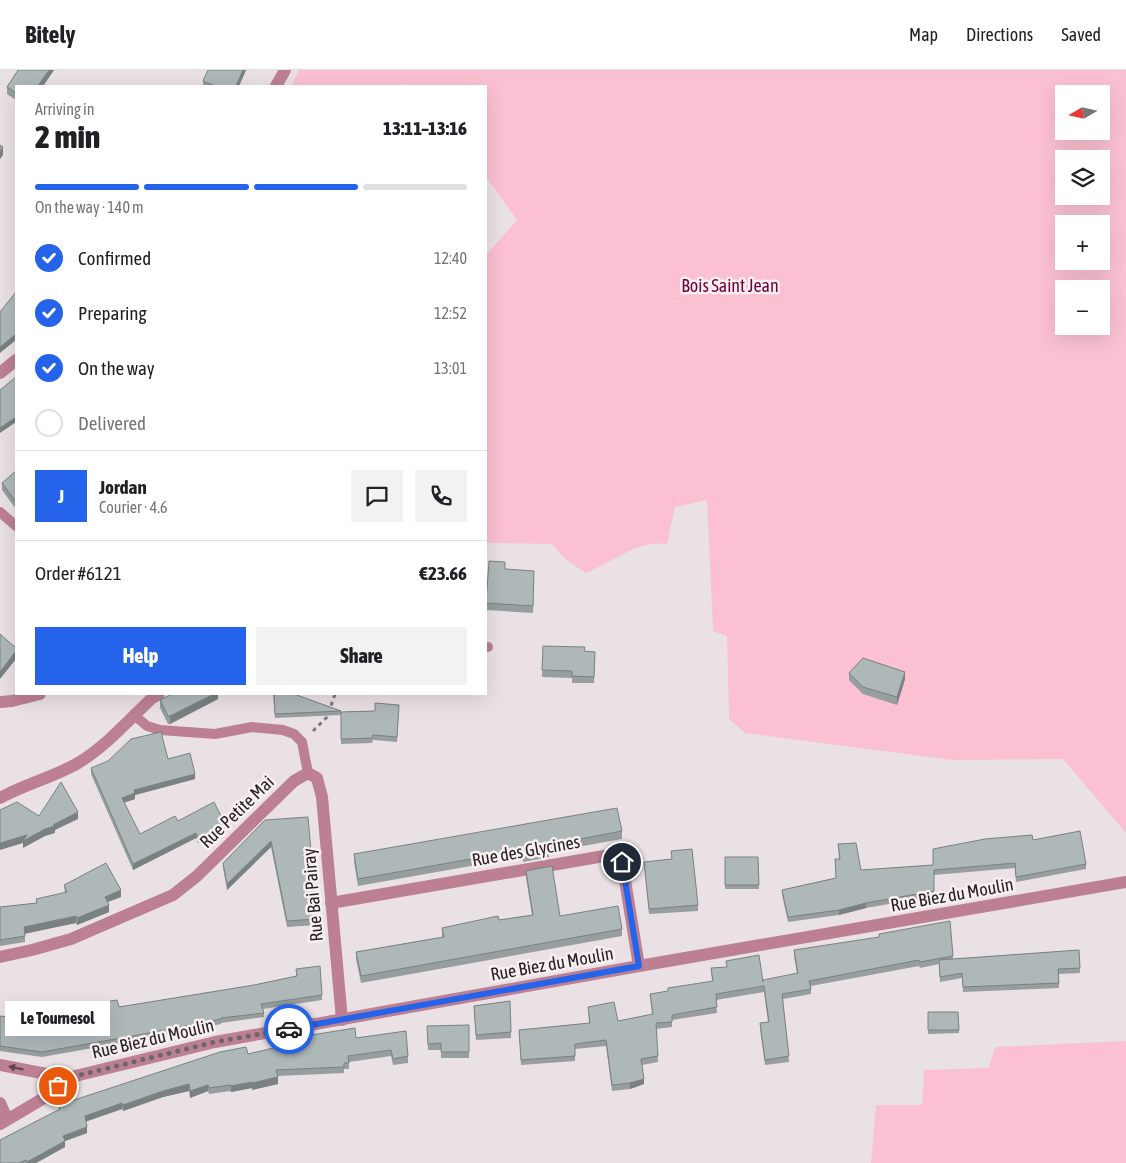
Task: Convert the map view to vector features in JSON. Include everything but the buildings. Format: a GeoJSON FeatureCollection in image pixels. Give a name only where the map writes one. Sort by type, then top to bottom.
{"type":"FeatureCollection","features":[{"type":"Feature","properties":{"kind":"street"},"geometry":{"type":"LineString","coordinates":[[277,85],[285,70]]}},
{"type":"Feature","properties":{"kind":"street"},"geometry":{"type":"LineString","coordinates":[[0,373],[15,361]]}},
{"type":"Feature","properties":{"kind":"street"},"geometry":{"type":"LineString","coordinates":[[0,702],[36,695]]}},
{"type":"Feature","properties":{"kind":"street"},"geometry":{"type":"LineString","coordinates":[[0,798],[29,783],[64,771],[92,754],[134,714],[158,695]]}},
{"type":"Feature","properties":{"kind":"street","name":"Rue Bai Pairay"},"geometry":{"type":"LineString","coordinates":[[308,773],[317,778],[322,797],[342,1020]]}},
{"type":"Feature","properties":{"kind":"street","name":"Rue Petite Mai"},"geometry":{"type":"LineString","coordinates":[[0,956],[71,940],[173,895],[197,876],[294,781],[308,773]]}},
{"type":"Feature","properties":{"kind":"street","name":"Rue des Glycines"},"geometry":{"type":"LineString","coordinates":[[331,903],[610,855],[617,856],[622,862],[639,966]]}},
{"type":"Feature","properties":{"kind":"street","name":"Rue Biez du Moulin"},"geometry":{"type":"LineString","coordinates":[[4,1122],[49,1095],[67,1078],[215,1042],[639,966],[1126,882]]}},
{"type":"Feature","properties":{"kind":"street"},"geometry":{"type":"LineString","coordinates":[[0,1065],[67,1078]]}},
{"type":"Feature","properties":{"kind":"street"},"geometry":{"type":"LineString","coordinates":[[0,1103],[4,1122]]}},
{"type":"Feature","properties":{"kind":"lane"},"geometry":{"type":"LineString","coordinates":[[0,512],[15,525]]}},
{"type":"Feature","properties":{"kind":"lane"},"geometry":{"type":"LineString","coordinates":[[134,714],[147,726],[160,730],[215,734],[252,727],[283,730],[294,734],[302,742],[308,773]]}},
{"type":"Feature","properties":{"kind":"path"},"geometry":{"type":"LineString","coordinates":[[302,742],[327,717],[335,695]]}},
{"type":"Feature","properties":{"kind":"green space","name":"Bois Saint Jean"},"geometry":{"type":"Polygon","coordinates":[[[299,70],[1126,70],[1126,833],[1063,759],[952,760],[745,733],[729,719],[727,636],[713,631],[707,500],[675,507],[667,544],[653,544],[626,552],[586,573],[565,559],[552,544],[487,543],[487,254],[517,220],[487,178],[487,85],[292,85],[299,70]]]}},
{"type":"Feature","properties":{"kind":"green space"},"geometry":{"type":"Polygon","coordinates":[[[1126,1041],[1126,1163],[871,1163],[876,1105],[922,1105],[924,1070],[989,1068],[995,1047],[1126,1041]]]}},
{"type":"Feature","properties":{"kind":"way so far"},"geometry":{"type":"LineString","coordinates":[[58,1086],[67,1078],[215,1042],[289,1029]]}},
{"type":"Feature","properties":{"kind":"place","name":"Le Tournesol"},"geometry":{"type":"Point","coordinates":[58,1086]}},
{"type":"Feature","properties":{"kind":"route"},"geometry":{"type":"LineString","coordinates":[[289,1029],[639,966],[622,862]]}}]}
